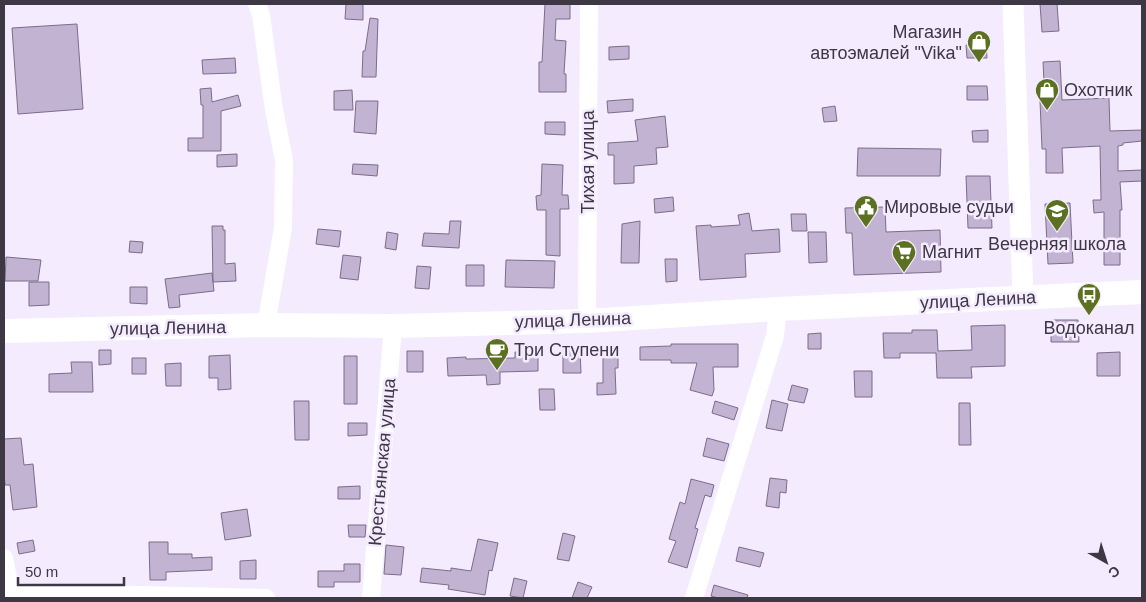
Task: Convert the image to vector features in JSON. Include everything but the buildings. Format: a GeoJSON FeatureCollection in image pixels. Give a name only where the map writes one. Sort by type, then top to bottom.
{"type":"FeatureCollection","features":[{"type":"Feature","properties":{"kind":"main road","name":"улица Ленина"},"geometry":{"type":"LineString","coordinates":[[4,332],[266,325],[393,326],[587,321],[778,309],[1142,292]]}},
{"type":"Feature","properties":{"kind":"street"},"geometry":{"type":"LineString","coordinates":[[257,4],[261,15],[274,110],[284,160],[282,228],[266,325]]}},
{"type":"Feature","properties":{"kind":"street","name":"Тихая улица"},"geometry":{"type":"LineString","coordinates":[[587,321],[589,4]]}},
{"type":"Feature","properties":{"kind":"street"},"geometry":{"type":"LineString","coordinates":[[1013,4],[1023,298]]}},
{"type":"Feature","properties":{"kind":"street"},"geometry":{"type":"LineString","coordinates":[[694,598],[775,336],[778,309]]}},
{"type":"Feature","properties":{"kind":"street","name":"Крестьянская улица"},"geometry":{"type":"LineString","coordinates":[[372,598],[393,326]]}},
{"type":"Feature","properties":{"kind":"street"},"geometry":{"type":"LineString","coordinates":[[4,558],[9,594],[266,598]]}},
{"type":"Feature","properties":{"kind":"place","name":"Магазин автоэмалей \"Vika\""},"geometry":{"type":"Point","coordinates":[979,63]}},
{"type":"Feature","properties":{"kind":"place","name":"Охотник"},"geometry":{"type":"Point","coordinates":[1047,111]}},
{"type":"Feature","properties":{"kind":"place","name":"Мировые судьи"},"geometry":{"type":"Point","coordinates":[866,228]}},
{"type":"Feature","properties":{"kind":"place","name":"Вечерняя школа"},"geometry":{"type":"Point","coordinates":[1057,232]}},
{"type":"Feature","properties":{"kind":"place","name":"Магнит"},"geometry":{"type":"Point","coordinates":[904,273]}},
{"type":"Feature","properties":{"kind":"place","name":"Водоканал"},"geometry":{"type":"Point","coordinates":[1089,316]}},
{"type":"Feature","properties":{"kind":"place","name":"Три Ступени"},"geometry":{"type":"Point","coordinates":[497,371]}}]}
